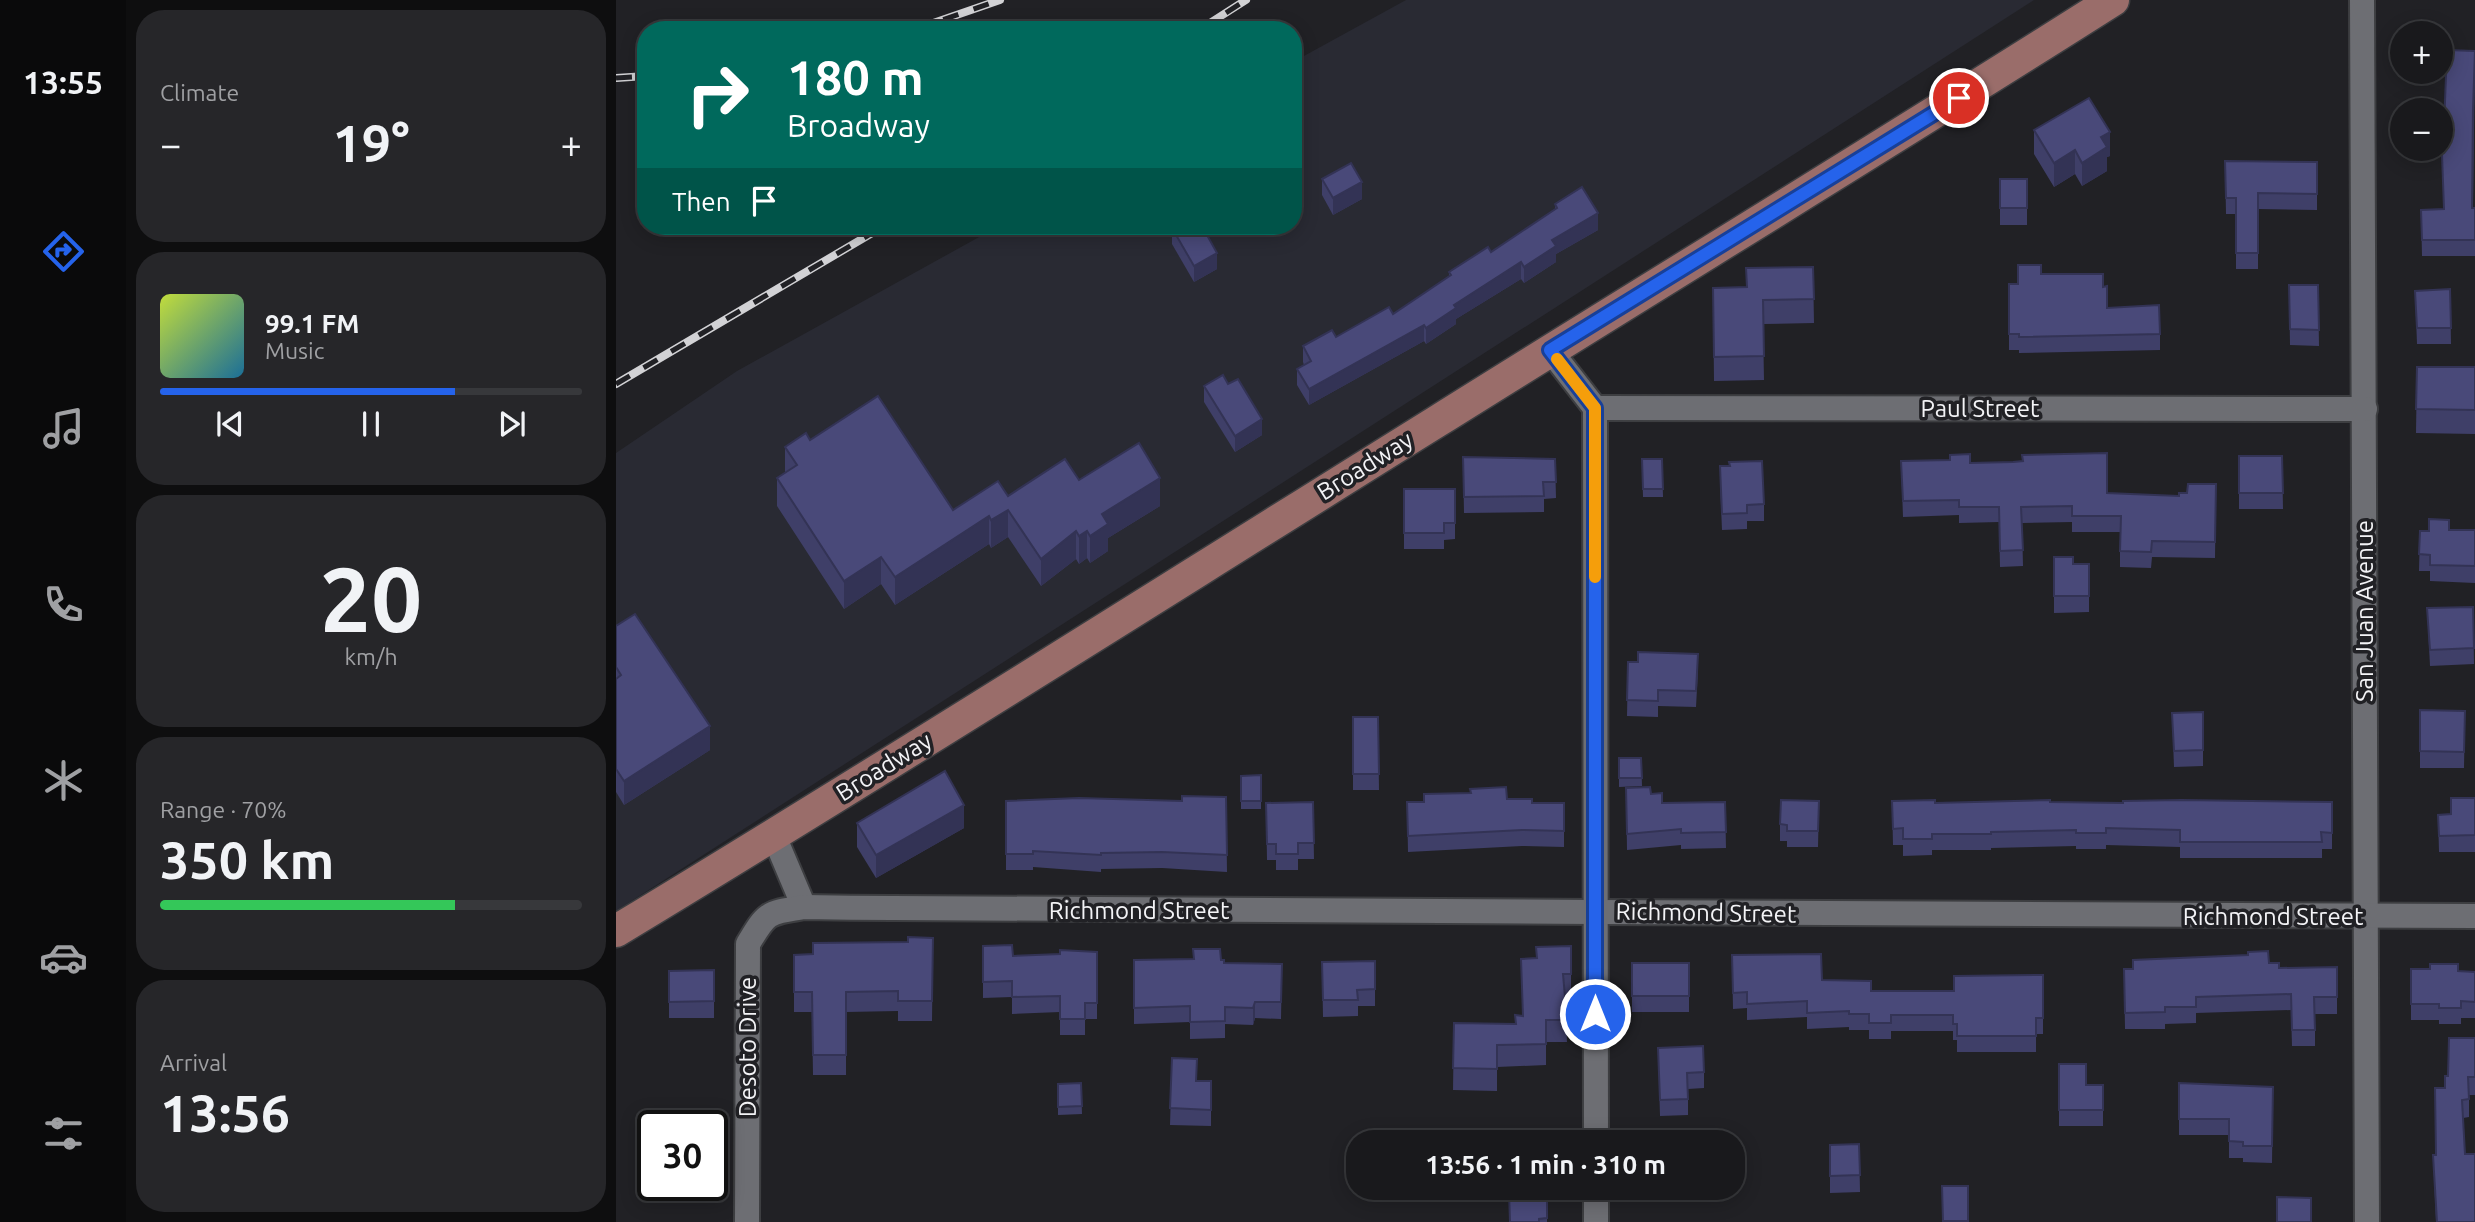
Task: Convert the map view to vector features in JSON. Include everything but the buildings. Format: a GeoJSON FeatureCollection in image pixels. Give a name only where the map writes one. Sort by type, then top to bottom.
{"type":"FeatureCollection","features":[{"type":"Feature","properties":{"kind":"main road","name":"Broadway"},"geometry":{"type":"LineString","coordinates":[[616,932],[2113,0]]}},
{"type":"Feature","properties":{"kind":"street","name":"San Juan Avenue"},"geometry":{"type":"LineString","coordinates":[[2362,0],[2367,1222]]}},
{"type":"Feature","properties":{"kind":"street"},"geometry":{"type":"LineString","coordinates":[[1550,350],[1595,408],[1596,1130]]}},
{"type":"Feature","properties":{"kind":"street","name":"Paul Street"},"geometry":{"type":"LineString","coordinates":[[1595,408],[2365,409]]}},
{"type":"Feature","properties":{"kind":"street"},"geometry":{"type":"LineString","coordinates":[[774,836],[804,906]]}},
{"type":"Feature","properties":{"kind":"street","name":"Richmond Street"},"geometry":{"type":"LineString","coordinates":[[804,906],[1048,911],[1595,912],[2060,917],[2475,916]]}},
{"type":"Feature","properties":{"kind":"street","name":"Desoto Drive"},"geometry":{"type":"LineString","coordinates":[[747,1222],[748,944],[763,919],[778,911],[804,906]]}},
{"type":"Feature","properties":{"kind":"street"},"geometry":{"type":"LineString","coordinates":[[1596,1200],[1596,1222]]}},
{"type":"Feature","properties":{"kind":"shaded area"},"geometry":{"type":"Polygon","coordinates":[[[1406,0],[2034,0],[616,911],[616,453],[737,371],[983,235],[1302,235],[1302,57],[1406,0]]]}},
{"type":"Feature","properties":{"kind":"railway"},"geometry":{"type":"LineString","coordinates":[[939,21],[1000,0]]}},
{"type":"Feature","properties":{"kind":"railway"},"geometry":{"type":"LineString","coordinates":[[1213,21],[1246,0]]}},
{"type":"Feature","properties":{"kind":"railway"},"geometry":{"type":"LineString","coordinates":[[616,78],[637,77]]}},
{"type":"Feature","properties":{"kind":"railway"},"geometry":{"type":"LineString","coordinates":[[616,384],[869,235]]}},
{"type":"Feature","properties":{"kind":"slow traffic"},"geometry":{"type":"LineString","coordinates":[[1557,359],[1595,408],[1595,577]]}},
{"type":"Feature","properties":{"kind":"route"},"geometry":{"type":"LineString","coordinates":[[1595,1014],[1595,408],[1550,350],[1959,98]]}}]}
